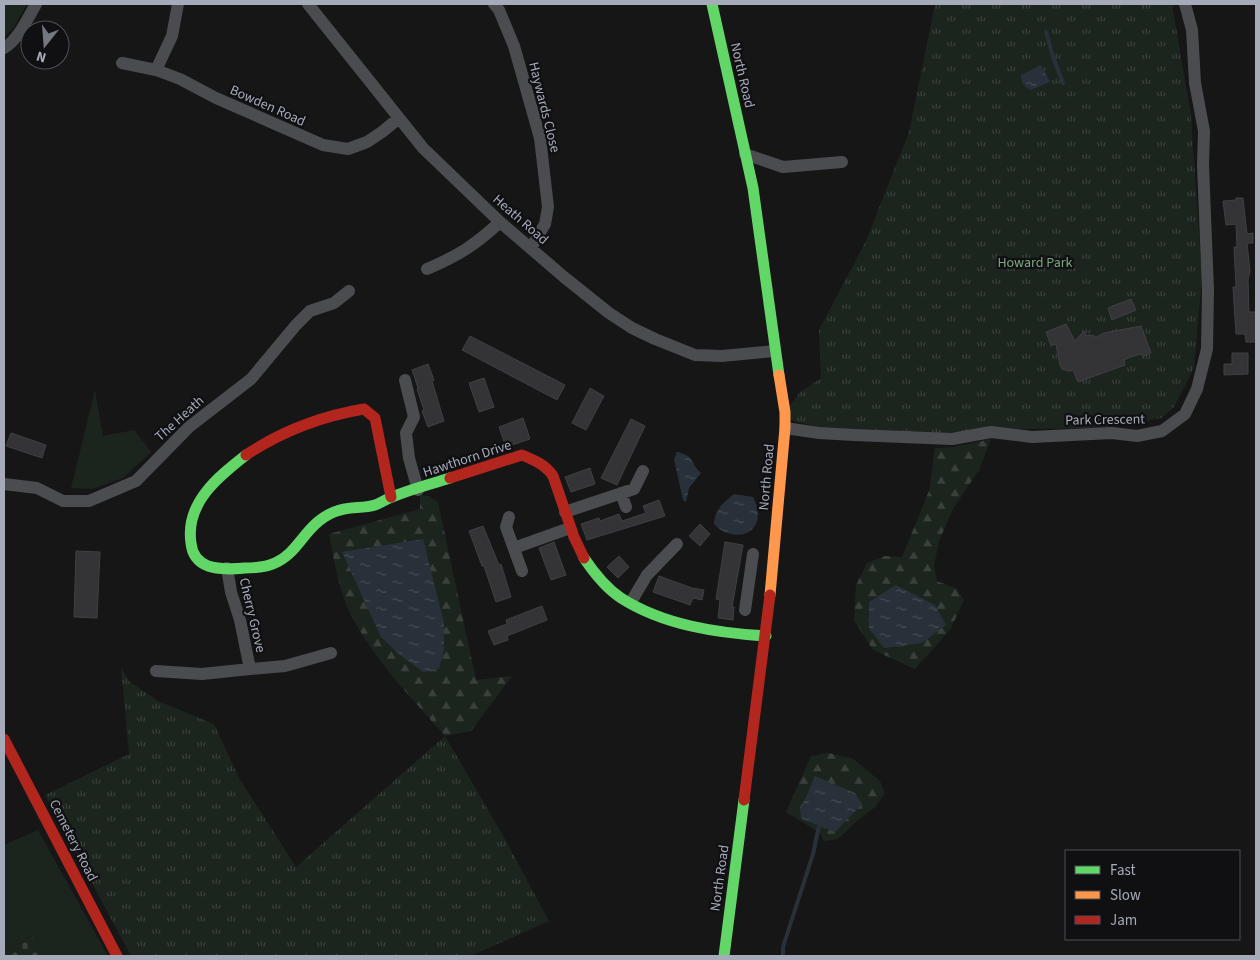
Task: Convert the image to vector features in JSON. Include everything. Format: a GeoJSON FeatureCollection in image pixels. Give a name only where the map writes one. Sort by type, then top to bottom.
{"type":"FeatureCollection","features":[{"type":"Feature","properties":{"kind":"street"},"geometry":{"type":"LineString","coordinates":[[4,48],[8,46],[22,28],[36,4]]}},
{"type":"Feature","properties":{"kind":"street"},"geometry":{"type":"LineString","coordinates":[[156,70],[172,36],[178,4]]}},
{"type":"Feature","properties":{"kind":"street","name":"Heath Road"},"geometry":{"type":"LineString","coordinates":[[308,4],[423,148],[500,222],[609,313],[632,328],[695,355],[722,356],[775,351]]}},
{"type":"Feature","properties":{"kind":"street","name":"Haywards Close"},"geometry":{"type":"LineString","coordinates":[[494,4],[514,46],[540,138],[548,207],[545,224],[530,248]]}},
{"type":"Feature","properties":{"kind":"street","name":"North Road"},"geometry":{"type":"LineString","coordinates":[[712,4],[753,188],[785,428],[766,636],[724,956]]}},
{"type":"Feature","properties":{"kind":"street","name":"Park Crescent"},"geometry":{"type":"LineString","coordinates":[[785,428],[854,436],[952,439],[990,432],[1032,436],[1112,433],[1137,436],[1162,431],[1186,414],[1197,390],[1207,349],[1208,290],[1203,165],[1204,131],[1195,83],[1192,30],[1185,4]]}},
{"type":"Feature","properties":{"kind":"street","name":"Bowden Road"},"geometry":{"type":"LineString","coordinates":[[122,63],[156,70],[323,145],[348,148],[368,142],[398,118]]}},
{"type":"Feature","properties":{"kind":"street"},"geometry":{"type":"LineString","coordinates":[[745,154],[782,167],[842,162]]}},
{"type":"Feature","properties":{"kind":"street"},"geometry":{"type":"LineString","coordinates":[[426,269],[457,255],[483,237],[500,222]]}},
{"type":"Feature","properties":{"kind":"street","name":"The Heath"},"geometry":{"type":"LineString","coordinates":[[4,484],[37,488],[63,501],[89,501],[136,481],[189,427],[250,379],[310,311],[334,303],[349,291]]}},
{"type":"Feature","properties":{"kind":"street"},"geometry":{"type":"LineString","coordinates":[[405,380],[414,417],[406,433],[409,458],[418,490]]}},
{"type":"Feature","properties":{"kind":"street","name":"Hawthorn Drive"},"geometry":{"type":"LineString","coordinates":[[391,497],[375,418],[364,410],[342,412],[282,434],[246,455],[228,470],[210,488],[197,505],[190,536],[191,549],[203,564],[226,568],[255,568],[275,564],[292,552],[321,518],[344,508],[376,504],[391,497],[522,456],[549,470],[557,485],[577,546],[600,580],[620,597],[666,617],[694,625],[721,631],[766,636]]}},
{"type":"Feature","properties":{"kind":"street"},"geometry":{"type":"LineString","coordinates":[[565,512],[634,489],[643,471]]}},
{"type":"Feature","properties":{"kind":"street"},"geometry":{"type":"LineString","coordinates":[[621,493],[626,507]]}},
{"type":"Feature","properties":{"kind":"street"},"geometry":{"type":"LineString","coordinates":[[509,517],[506,527],[522,571]]}},
{"type":"Feature","properties":{"kind":"street"},"geometry":{"type":"LineString","coordinates":[[514,548],[570,528]]}},
{"type":"Feature","properties":{"kind":"street"},"geometry":{"type":"LineString","coordinates":[[631,602],[647,576],[677,544]]}},
{"type":"Feature","properties":{"kind":"street"},"geometry":{"type":"LineString","coordinates":[[745,610],[753,554]]}},
{"type":"Feature","properties":{"kind":"street","name":"Cherry Grove"},"geometry":{"type":"LineString","coordinates":[[226,568],[240,620],[250,669]]}},
{"type":"Feature","properties":{"kind":"street"},"geometry":{"type":"LineString","coordinates":[[750,575],[772,578]]}},
{"type":"Feature","properties":{"kind":"street","name":"Cherry Grove"},"geometry":{"type":"LineString","coordinates":[[156,671],[202,674],[285,666],[331,653]]}},
{"type":"Feature","properties":{"kind":"street","name":"Cemetery Road"},"geometry":{"type":"LineString","coordinates":[[4,739],[117,956]]}},
{"type":"Feature","properties":{"kind":"green space"},"geometry":{"type":"Polygon","coordinates":[[[4,4],[27,4],[14,27],[4,37],[4,4]]]}},
{"type":"Feature","properties":{"kind":"green space","name":"Howard Park"},"geometry":{"type":"Polygon","coordinates":[[[935,4],[1172,4],[1191,116],[1202,278],[1194,368],[1174,407],[1162,418],[1102,428],[1013,429],[915,435],[826,429],[782,418],[799,393],[821,378],[819,330],[866,241],[909,132],[935,4]]]}},
{"type":"Feature","properties":{"kind":"green space"},"geometry":{"type":"Polygon","coordinates":[[[95,390],[103,436],[134,430],[151,452],[123,478],[93,489],[71,488],[95,390]]]}},
{"type":"Feature","properties":{"kind":"green space"},"geometry":{"type":"Polygon","coordinates":[[[991,439],[979,470],[954,507],[939,541],[934,566],[937,581],[957,589],[964,600],[950,630],[915,669],[873,650],[854,620],[856,585],[867,563],[885,556],[902,557],[929,491],[935,448],[954,447],[991,439]]]}},
{"type":"Feature","properties":{"kind":"green space"},"geometry":{"type":"Polygon","coordinates":[[[420,495],[429,496],[438,502],[476,680],[512,676],[471,731],[445,736],[394,678],[360,632],[343,596],[329,534],[420,509],[420,495]]]}},
{"type":"Feature","properties":{"kind":"green space"},"geometry":{"type":"Polygon","coordinates":[[[121,667],[129,681],[158,701],[214,724],[239,778],[296,867],[445,736],[505,839],[549,921],[471,956],[131,956],[45,795],[129,754],[121,667]]]}},
{"type":"Feature","properties":{"kind":"green space"},"geometry":{"type":"Polygon","coordinates":[[[828,753],[852,758],[880,781],[885,794],[874,808],[838,839],[824,841],[820,833],[786,812],[811,756],[828,753]]]}},
{"type":"Feature","properties":{"kind":"green space"},"geometry":{"type":"Polygon","coordinates":[[[38,830],[108,956],[42,956],[31,936],[4,952],[4,845],[38,830]]]}},
{"type":"Feature","properties":{"kind":"green space"},"geometry":{"type":"Polygon","coordinates":[[[32,936],[42,956],[4,956],[4,952],[32,936]]]}},
{"type":"Feature","properties":{"kind":"water"},"geometry":{"type":"Polygon","coordinates":[[[1041,65],[1050,82],[1031,90],[1023,84],[1021,75],[1041,65]]]}},
{"type":"Feature","properties":{"kind":"water"},"geometry":{"type":"Polygon","coordinates":[[[677,452],[690,458],[701,473],[689,488],[686,502],[683,500],[674,459],[677,452]]]}},
{"type":"Feature","properties":{"kind":"water"},"geometry":{"type":"Polygon","coordinates":[[[734,494],[753,497],[757,509],[757,520],[754,527],[740,535],[722,531],[714,524],[718,510],[734,494]]]}},
{"type":"Feature","properties":{"kind":"water"},"geometry":{"type":"Polygon","coordinates":[[[423,539],[444,623],[444,650],[439,669],[423,672],[400,655],[381,637],[342,552],[423,539]]]}},
{"type":"Feature","properties":{"kind":"water"},"geometry":{"type":"Polygon","coordinates":[[[896,585],[935,605],[946,625],[922,643],[884,648],[869,628],[869,602],[896,585]]]}},
{"type":"Feature","properties":{"kind":"water"},"geometry":{"type":"Polygon","coordinates":[[[815,776],[855,793],[862,804],[835,832],[802,819],[800,811],[815,776]]]}},
{"type":"Feature","properties":{"kind":"building"},"geometry":{"type":"Polygon","coordinates":[[[1236,198],[1243,198],[1247,234],[1253,233],[1253,243],[1247,243],[1250,271],[1248,280],[1249,312],[1256,312],[1256,342],[1246,342],[1245,334],[1236,334],[1233,287],[1236,287],[1234,247],[1237,247],[1236,224],[1226,225],[1223,201],[1236,200],[1236,198]]]}},
{"type":"Feature","properties":{"kind":"building"},"geometry":{"type":"Polygon","coordinates":[[[1131,299],[1136,310],[1112,320],[1108,308],[1131,299]]]}},
{"type":"Feature","properties":{"kind":"building"},"geometry":{"type":"Polygon","coordinates":[[[1066,324],[1075,341],[1084,331],[1086,336],[1092,335],[1096,337],[1104,333],[1141,326],[1151,353],[1144,356],[1140,354],[1131,357],[1124,360],[1125,365],[1078,382],[1073,370],[1067,371],[1062,369],[1056,344],[1051,346],[1046,332],[1066,324]]]}},
{"type":"Feature","properties":{"kind":"building"},"geometry":{"type":"Polygon","coordinates":[[[470,336],[565,385],[557,400],[462,350],[470,336]]]}},
{"type":"Feature","properties":{"kind":"building"},"geometry":{"type":"Polygon","coordinates":[[[1232,353],[1248,353],[1248,374],[1224,375],[1224,364],[1232,364],[1232,353]]]}},
{"type":"Feature","properties":{"kind":"building"},"geometry":{"type":"Polygon","coordinates":[[[428,364],[444,421],[428,427],[412,370],[428,364]]]}},
{"type":"Feature","properties":{"kind":"building"},"geometry":{"type":"Polygon","coordinates":[[[484,378],[494,407],[479,412],[469,383],[484,378]]]}},
{"type":"Feature","properties":{"kind":"building"},"geometry":{"type":"Polygon","coordinates":[[[590,388],[604,396],[586,430],[572,423],[590,388]]]}},
{"type":"Feature","properties":{"kind":"building"},"geometry":{"type":"Polygon","coordinates":[[[523,418],[530,439],[506,447],[499,427],[523,418]]]}},
{"type":"Feature","properties":{"kind":"building"},"geometry":{"type":"Polygon","coordinates":[[[631,419],[645,426],[617,485],[601,478],[631,419]]]}},
{"type":"Feature","properties":{"kind":"building"},"geometry":{"type":"Polygon","coordinates":[[[11,433],[46,445],[42,458],[6,446],[11,433]]]}},
{"type":"Feature","properties":{"kind":"building"},"geometry":{"type":"Polygon","coordinates":[[[590,468],[595,484],[571,492],[565,477],[590,468]]]}},
{"type":"Feature","properties":{"kind":"building"},"geometry":{"type":"Polygon","coordinates":[[[659,500],[665,516],[587,540],[581,524],[599,518],[600,521],[619,514],[622,521],[646,513],[643,506],[659,500]]]}},
{"type":"Feature","properties":{"kind":"building"},"geometry":{"type":"Polygon","coordinates":[[[700,524],[710,534],[700,546],[689,536],[700,524]]]}},
{"type":"Feature","properties":{"kind":"building"},"geometry":{"type":"Polygon","coordinates":[[[483,526],[499,565],[501,564],[511,597],[496,602],[484,566],[482,566],[469,531],[483,526]]]}},
{"type":"Feature","properties":{"kind":"building"},"geometry":{"type":"Polygon","coordinates":[[[554,542],[566,575],[551,580],[539,548],[554,542]]]}},
{"type":"Feature","properties":{"kind":"building"},"geometry":{"type":"Polygon","coordinates":[[[725,542],[743,545],[732,607],[734,607],[733,620],[718,618],[720,600],[716,599],[725,542]]]}},
{"type":"Feature","properties":{"kind":"building"},"geometry":{"type":"Polygon","coordinates":[[[76,551],[100,552],[97,618],[74,617],[76,551]]]}},
{"type":"Feature","properties":{"kind":"building"},"geometry":{"type":"Polygon","coordinates":[[[619,556],[629,567],[618,578],[607,567],[619,556]]]}},
{"type":"Feature","properties":{"kind":"building"},"geometry":{"type":"Polygon","coordinates":[[[659,576],[692,588],[704,590],[702,600],[693,598],[690,605],[653,592],[659,576]]]}},
{"type":"Feature","properties":{"kind":"building"},"geometry":{"type":"Polygon","coordinates":[[[542,606],[547,620],[507,636],[508,640],[494,645],[488,631],[507,624],[506,620],[542,606]]]}},
{"type":"Feature","properties":{"kind":"waterway"},"geometry":{"type":"LineString","coordinates":[[1046,32],[1063,83]]}},
{"type":"Feature","properties":{"kind":"waterway"},"geometry":{"type":"LineString","coordinates":[[783,956],[783,947],[813,854],[819,826]]}},
{"type":"Feature","properties":{"kind":"traffic: fast"},"geometry":{"type":"LineString","coordinates":[[712,4],[753,188],[779,375]]}},
{"type":"Feature","properties":{"kind":"traffic: fast"},"geometry":{"type":"LineString","coordinates":[[246,455],[225,472],[206,492],[198,503],[193,515],[190,529],[193,551],[198,560],[208,566],[231,569],[272,564],[290,552],[324,517],[334,512],[375,505],[406,492],[450,478]]}},
{"type":"Feature","properties":{"kind":"traffic: fast"},"geometry":{"type":"LineString","coordinates":[[584,558],[610,590],[621,598],[654,615],[710,630],[766,636]]}},
{"type":"Feature","properties":{"kind":"traffic: fast"},"geometry":{"type":"LineString","coordinates":[[724,956],[744,800]]}},
{"type":"Feature","properties":{"kind":"traffic: slow"},"geometry":{"type":"LineString","coordinates":[[770,595],[785,428],[785,412],[779,375]]}},
{"type":"Feature","properties":{"kind":"traffic: jam"},"geometry":{"type":"LineString","coordinates":[[246,455],[288,432],[318,420],[364,409],[375,418],[391,497]]}},
{"type":"Feature","properties":{"kind":"traffic: jam"},"geometry":{"type":"LineString","coordinates":[[450,478],[522,455],[539,463],[553,476],[574,537],[584,558]]}},
{"type":"Feature","properties":{"kind":"traffic: jam"},"geometry":{"type":"LineString","coordinates":[[744,800],[770,595]]}},
{"type":"Feature","properties":{"kind":"traffic: jam"},"geometry":{"type":"LineString","coordinates":[[4,739],[117,956]]}}]}
